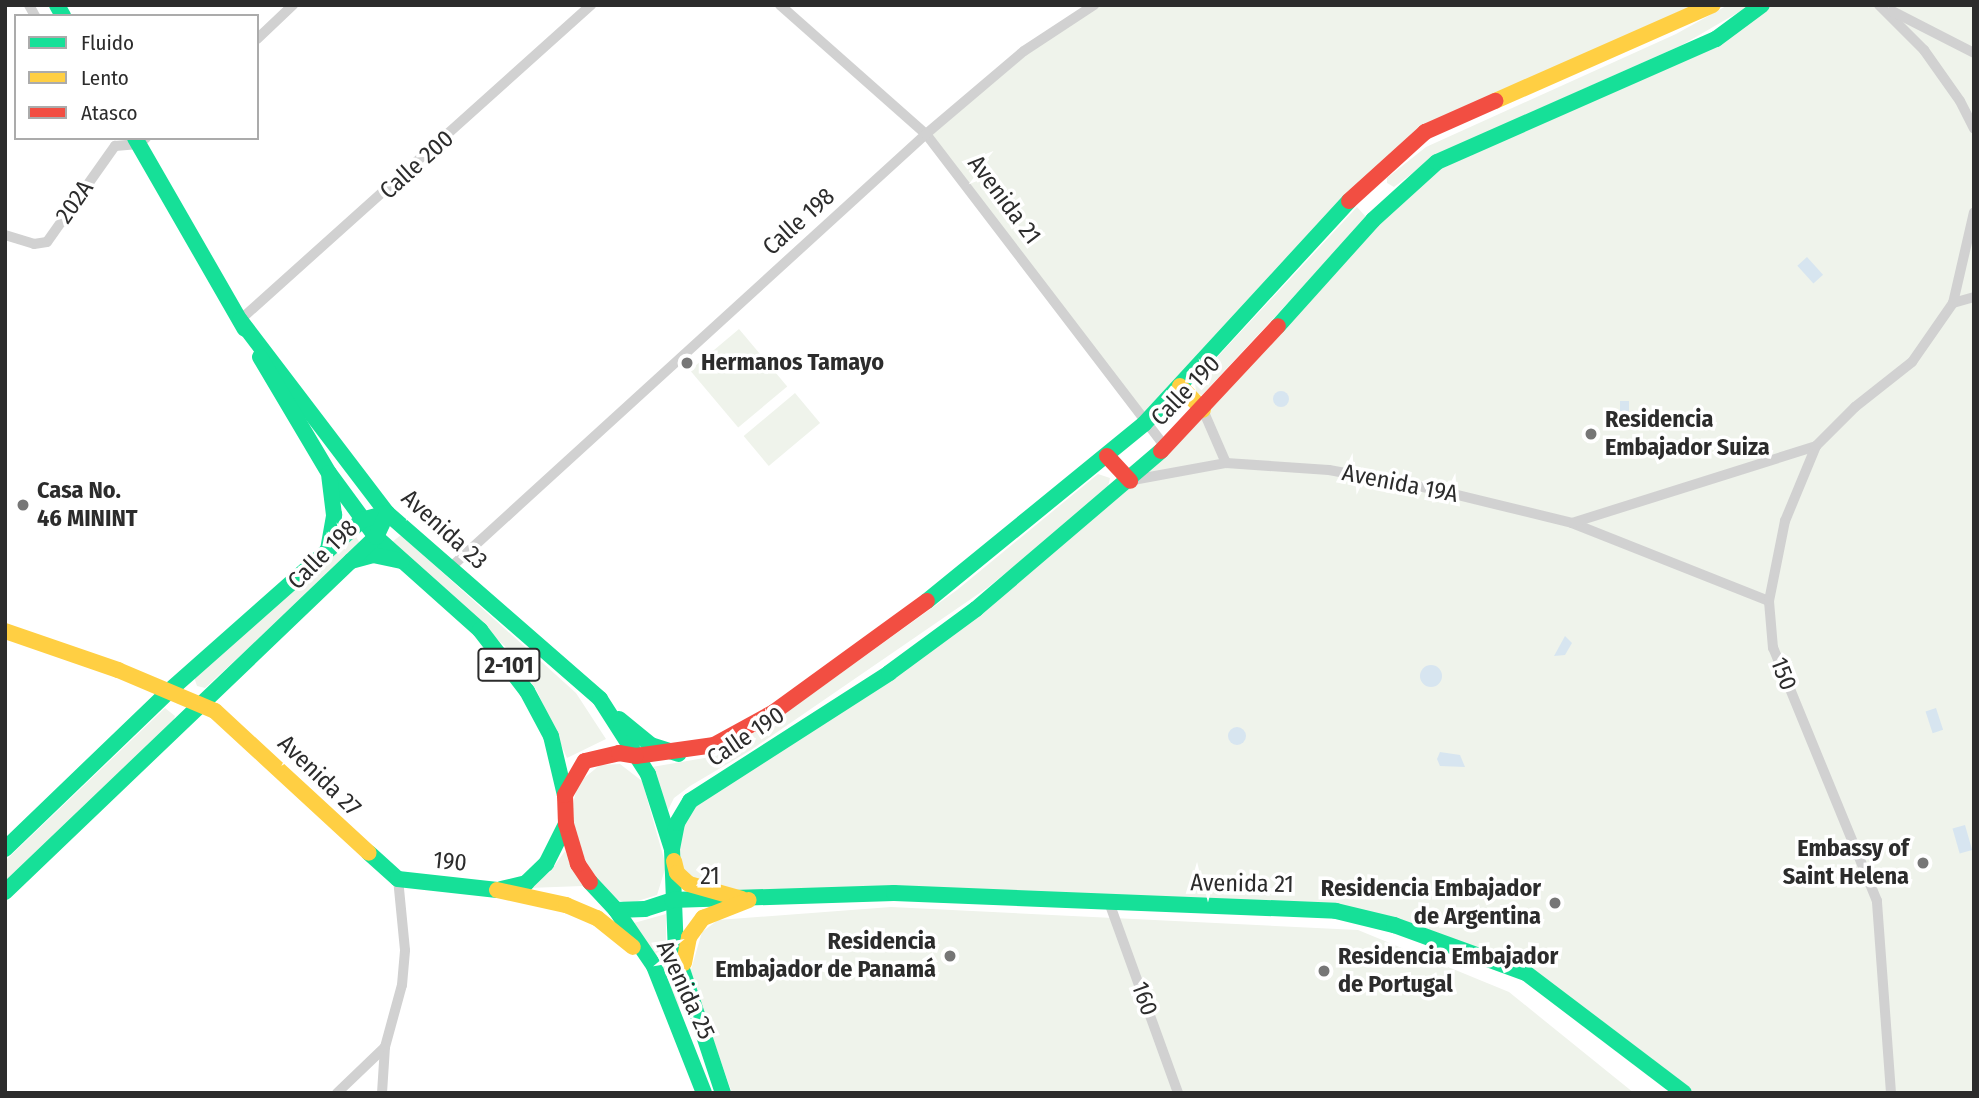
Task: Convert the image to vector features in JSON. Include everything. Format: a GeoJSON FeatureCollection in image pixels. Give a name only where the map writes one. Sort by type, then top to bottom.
{"type":"FeatureCollection","features":[{"type":"Feature","properties":{"kind":"main road","name":"Calle 190"},"geometry":{"type":"LineString","coordinates":[[636,756],[678,754],[714,745],[774,712],[891,631],[1144,424],[1360,189],[1425,132],[1713,5]]}},
{"type":"Feature","properties":{"kind":"main road","name":"Calle 190"},"geometry":{"type":"LineString","coordinates":[[673,855],[677,824],[690,801],[900,665],[976,609],[1130,481],[1203,410],[1384,210],[1437,162],[1716,39],[1762,5]]}},
{"type":"Feature","properties":{"kind":"main road","name":"Avenida 23"},"geometry":{"type":"LineString","coordinates":[[140,140],[329,473],[362,520],[376,537],[481,629],[527,691],[551,736],[565,795]]}},
{"type":"Feature","properties":{"kind":"main road"},"geometry":{"type":"LineString","coordinates":[[1360,189],[1384,210]]}},
{"type":"Feature","properties":{"kind":"main road","name":"Avenida 23"},"geometry":{"type":"LineString","coordinates":[[240,320],[387,513],[600,698],[636,756]]}},
{"type":"Feature","properties":{"kind":"main road"},"geometry":{"type":"LineString","coordinates":[[1180,386],[1203,410]]}},
{"type":"Feature","properties":{"kind":"main road"},"geometry":{"type":"LineString","coordinates":[[1107,456],[1130,481]]}},
{"type":"Feature","properties":{"kind":"main road"},"geometry":{"type":"LineString","coordinates":[[328,550],[334,515],[329,473]]}},
{"type":"Feature","properties":{"kind":"main road","name":"Calle 198"},"geometry":{"type":"LineString","coordinates":[[5,849],[169,691],[362,520],[387,513]]}},
{"type":"Feature","properties":{"kind":"main road","name":"Calle 198"},"geometry":{"type":"LineString","coordinates":[[5,892],[376,537],[387,513]]}},
{"type":"Feature","properties":{"kind":"main road"},"geometry":{"type":"LineString","coordinates":[[351,561],[373,555],[407,564]]}},
{"type":"Feature","properties":{"kind":"main road","name":"Avenida 27"},"geometry":{"type":"LineString","coordinates":[[5,631],[169,691],[201,704],[234,724],[374,862],[398,879]]}},
{"type":"Feature","properties":{"kind":"main road"},"geometry":{"type":"LineString","coordinates":[[600,698],[651,745],[678,754]]}},
{"type":"Feature","properties":{"kind":"main road"},"geometry":{"type":"LineString","coordinates":[[673,855],[671,900],[645,909],[616,910],[602,900],[578,864],[566,824],[565,795],[585,761],[619,753],[636,756],[648,774],[673,855],[677,873],[689,884],[749,900]]}},
{"type":"Feature","properties":{"kind":"main road"},"geometry":{"type":"LineString","coordinates":[[497,890],[526,883],[546,864],[566,824]]}},
{"type":"Feature","properties":{"kind":"main road","name":"190"},"geometry":{"type":"LineString","coordinates":[[398,879],[497,890]]}},
{"type":"Feature","properties":{"kind":"main road"},"geometry":{"type":"LineString","coordinates":[[497,890],[602,900]]}},
{"type":"Feature","properties":{"kind":"main road"},"geometry":{"type":"LineString","coordinates":[[497,890],[566,905],[597,918],[654,966]]}},
{"type":"Feature","properties":{"kind":"main road","name":"Avenida 21"},"geometry":{"type":"LineString","coordinates":[[749,900],[894,893],[1110,905],[1306,907],[1394,925],[1525,973],[1684,1093]]}},
{"type":"Feature","properties":{"kind":"main road","name":"21"},"geometry":{"type":"LineString","coordinates":[[671,900],[749,900]]}},
{"type":"Feature","properties":{"kind":"main road","name":"Avenida 25"},"geometry":{"type":"LineString","coordinates":[[671,900],[684,980],[723,1093]]}},
{"type":"Feature","properties":{"kind":"main road"},"geometry":{"type":"LineString","coordinates":[[684,980],[685,949],[695,927],[714,911],[749,900]]}},
{"type":"Feature","properties":{"kind":"main road","name":"Avenida 25"},"geometry":{"type":"LineString","coordinates":[[616,910],[654,966],[704,1093]]}},
{"type":"Feature","properties":{"kind":"street"},"geometry":{"type":"LineString","coordinates":[[259,37],[293,5]]}},
{"type":"Feature","properties":{"kind":"street","name":"Calle 200"},"geometry":{"type":"LineString","coordinates":[[240,320],[591,5]]}},
{"type":"Feature","properties":{"kind":"street","name":"Avenida 21"},"geometry":{"type":"LineString","coordinates":[[780,5],[926,134],[1164,447]]}},
{"type":"Feature","properties":{"kind":"street","name":"Calle 198"},"geometry":{"type":"LineString","coordinates":[[450,568],[926,134],[1024,51],[1094,5]]}},
{"type":"Feature","properties":{"kind":"street"},"geometry":{"type":"LineString","coordinates":[[1881,5],[1974,54]]}},
{"type":"Feature","properties":{"kind":"street"},"geometry":{"type":"LineString","coordinates":[[1881,5],[1924,50],[1960,101],[1974,130]]}},
{"type":"Feature","properties":{"kind":"street","name":"202A"},"geometry":{"type":"LineString","coordinates":[[5,235],[34,244],[47,242],[115,146],[140,140]]}},
{"type":"Feature","properties":{"kind":"street","name":"150"},"geometry":{"type":"LineString","coordinates":[[1891,1093],[1877,901],[1773,648],[1769,601],[1785,521],[1816,446],[1855,407],[1912,362],[1954,303],[1974,212]]}},
{"type":"Feature","properties":{"kind":"street"},"geometry":{"type":"LineString","coordinates":[[1954,303],[1974,297]]}},
{"type":"Feature","properties":{"kind":"street"},"geometry":{"type":"LineString","coordinates":[[1203,410],[1226,463]]}},
{"type":"Feature","properties":{"kind":"street"},"geometry":{"type":"LineString","coordinates":[[1572,523],[1816,446]]}},
{"type":"Feature","properties":{"kind":"street","name":"Avenida 19A"},"geometry":{"type":"LineString","coordinates":[[1130,481],[1226,463],[1329,470],[1433,489],[1572,523],[1769,601]]}},
{"type":"Feature","properties":{"kind":"street"},"geometry":{"type":"LineString","coordinates":[[382,1093],[386,1047],[402,985],[406,945],[398,879]]}},
{"type":"Feature","properties":{"kind":"street","name":"160"},"geometry":{"type":"LineString","coordinates":[[1110,905],[1178,1093]]}},
{"type":"Feature","properties":{"kind":"street"},"geometry":{"type":"LineString","coordinates":[[337,1093],[386,1047]]}},
{"type":"Feature","properties":{"kind":"shaded area"},"geometry":{"type":"Polygon","coordinates":[[[1094,5],[1713,5],[1425,132],[1144,424],[926,134],[1024,51],[1094,5]]]}},
{"type":"Feature","properties":{"kind":"shaded area"},"geometry":{"type":"Polygon","coordinates":[[[1728,5],[1751,5],[1682,45],[1438,154],[1394,187],[1387,183],[1387,178],[1426,147],[1676,34],[1728,5]]]}},
{"type":"Feature","properties":{"kind":"shaded area"},"geometry":{"type":"Polygon","coordinates":[[[1762,5],[1974,5],[1974,1093],[1684,1093],[1525,973],[1336,911],[894,893],[749,900],[677,873],[677,823],[690,801],[889,673],[1130,481],[1437,162],[1715,39],[1762,5]]]}},
{"type":"Feature","properties":{"kind":"shaded area"},"geometry":{"type":"Polygon","coordinates":[[[1357,207],[1366,217],[1362,223],[1202,395],[1196,393],[1195,381],[1357,207]]]}},
{"type":"Feature","properties":{"kind":"shaded area"},"geometry":{"type":"Polygon","coordinates":[[[1807,257],[1823,275],[1813,284],[1797,266],[1807,257]]]}},
{"type":"Feature","properties":{"kind":"shaded area"},"geometry":{"type":"Polygon","coordinates":[[[739,329],[787,386],[738,428],[690,370],[739,329]]]}},
{"type":"Feature","properties":{"kind":"shaded area"},"geometry":{"type":"Polygon","coordinates":[[[1281,391],[1289,399],[1281,407],[1273,399],[1281,391]]]}},
{"type":"Feature","properties":{"kind":"shaded area"},"geometry":{"type":"Polygon","coordinates":[[[795,393],[820,423],[769,466],[744,436],[795,393]]]}},
{"type":"Feature","properties":{"kind":"shaded area"},"geometry":{"type":"Polygon","coordinates":[[[1620,401],[1629,401],[1629,424],[1620,424],[1620,401]]]}},
{"type":"Feature","properties":{"kind":"shaded area"},"geometry":{"type":"Polygon","coordinates":[[[1098,474],[1110,478],[1107,491],[987,588],[751,750],[690,786],[674,798],[668,810],[652,767],[716,756],[780,717],[957,590],[1098,474]]]}},
{"type":"Feature","properties":{"kind":"shaded area"},"geometry":{"type":"Polygon","coordinates":[[[355,535],[361,545],[205,688],[197,686],[194,677],[355,535]]]}},
{"type":"Feature","properties":{"kind":"shaded area"},"geometry":{"type":"Polygon","coordinates":[[[401,535],[576,693],[606,739],[567,758],[537,691],[509,650],[392,542],[401,535]]]}},
{"type":"Feature","properties":{"kind":"shaded area"},"geometry":{"type":"Polygon","coordinates":[[[1565,636],[1572,643],[1565,655],[1554,656],[1565,636]]]}},
{"type":"Feature","properties":{"kind":"shaded area"},"geometry":{"type":"Polygon","coordinates":[[[1431,665],[1439,668],[1442,676],[1439,684],[1431,687],[1423,684],[1420,676],[1423,668],[1431,665]]]}},
{"type":"Feature","properties":{"kind":"shaded area"},"geometry":{"type":"Polygon","coordinates":[[[165,708],[175,716],[173,722],[5,882],[5,861],[165,708]]]}},
{"type":"Feature","properties":{"kind":"shaded area"},"geometry":{"type":"Polygon","coordinates":[[[1936,708],[1943,730],[1933,733],[1926,711],[1936,708]]]}},
{"type":"Feature","properties":{"kind":"shaded area"},"geometry":{"type":"Polygon","coordinates":[[[1233,727],[1241,727],[1246,736],[1244,743],[1233,745],[1228,740],[1228,732],[1233,727]]]}},
{"type":"Feature","properties":{"kind":"shaded area"},"geometry":{"type":"Polygon","coordinates":[[[1440,752],[1460,755],[1465,767],[1440,766],[1437,759],[1440,752]]]}},
{"type":"Feature","properties":{"kind":"shaded area"},"geometry":{"type":"Polygon","coordinates":[[[620,764],[642,781],[666,866],[657,895],[628,904],[614,898],[597,879],[578,848],[571,812],[578,783],[600,765],[620,764]]]}},
{"type":"Feature","properties":{"kind":"shaded area"},"geometry":{"type":"Polygon","coordinates":[[[1965,825],[1972,850],[1960,854],[1953,829],[1965,825]]]}},
{"type":"Feature","properties":{"kind":"shaded area"},"geometry":{"type":"Polygon","coordinates":[[[565,851],[583,886],[528,888],[550,872],[565,851]]]}},
{"type":"Feature","properties":{"kind":"shaded area"},"geometry":{"type":"Polygon","coordinates":[[[891,907],[1358,930],[1509,992],[1634,1093],[732,1093],[690,973],[702,932],[718,920],[891,907]]]}},
{"type":"Feature","properties":{"kind":"shaded area"},"geometry":{"type":"Polygon","coordinates":[[[666,914],[666,943],[680,1010],[634,923],[666,914]]]}},
{"type":"Feature","properties":{"kind":"traffic: fast"},"geometry":{"type":"LineString","coordinates":[[57,5],[62,14]]}},
{"type":"Feature","properties":{"kind":"traffic: fast"},"geometry":{"type":"LineString","coordinates":[[1278,326],[1373,220],[1437,162],[1716,39],[1762,5]]}},
{"type":"Feature","properties":{"kind":"traffic: fast"},"geometry":{"type":"LineString","coordinates":[[136,140],[245,329]]}},
{"type":"Feature","properties":{"kind":"traffic: fast"},"geometry":{"type":"LineString","coordinates":[[927,601],[1144,424],[1349,201]]}},
{"type":"Feature","properties":{"kind":"traffic: fast"},"geometry":{"type":"LineString","coordinates":[[240,320],[387,513],[600,699],[648,774],[672,849],[676,951],[723,1093]]}},
{"type":"Feature","properties":{"kind":"traffic: fast"},"geometry":{"type":"LineString","coordinates":[[260,357],[329,473],[376,537],[480,630],[527,691],[551,736],[565,795]]}},
{"type":"Feature","properties":{"kind":"traffic: fast"},"geometry":{"type":"LineString","coordinates":[[672,849],[677,823],[690,801],[889,673],[976,609],[1161,451]]}},
{"type":"Feature","properties":{"kind":"traffic: fast"},"geometry":{"type":"LineString","coordinates":[[328,550],[334,515],[329,477]]}},
{"type":"Feature","properties":{"kind":"traffic: fast"},"geometry":{"type":"LineString","coordinates":[[5,849],[169,691],[362,520],[387,513]]}},
{"type":"Feature","properties":{"kind":"traffic: fast"},"geometry":{"type":"LineString","coordinates":[[5,892],[376,537],[387,513]]}},
{"type":"Feature","properties":{"kind":"traffic: fast"},"geometry":{"type":"LineString","coordinates":[[351,561],[373,555],[401,561]]}},
{"type":"Feature","properties":{"kind":"traffic: fast"},"geometry":{"type":"LineString","coordinates":[[619,719],[651,745],[679,754]]}},
{"type":"Feature","properties":{"kind":"traffic: fast"},"geometry":{"type":"LineString","coordinates":[[501,889],[526,883],[546,864],[566,824]]}},
{"type":"Feature","properties":{"kind":"traffic: fast"},"geometry":{"type":"LineString","coordinates":[[369,853],[398,879],[497,890]]}},
{"type":"Feature","properties":{"kind":"traffic: fast"},"geometry":{"type":"LineString","coordinates":[[590,882],[616,910],[645,909],[672,900]]}},
{"type":"Feature","properties":{"kind":"traffic: fast"},"geometry":{"type":"LineString","coordinates":[[672,900],[894,893],[1336,911],[1394,925],[1526,973],[1684,1093]]}},
{"type":"Feature","properties":{"kind":"traffic: fast"},"geometry":{"type":"LineString","coordinates":[[616,910],[654,966],[704,1093]]}},
{"type":"Feature","properties":{"kind":"traffic: slow"},"geometry":{"type":"LineString","coordinates":[[1495,101],[1713,5]]}},
{"type":"Feature","properties":{"kind":"traffic: slow"},"geometry":{"type":"LineString","coordinates":[[1180,386],[1203,410]]}},
{"type":"Feature","properties":{"kind":"traffic: slow"},"geometry":{"type":"LineString","coordinates":[[5,631],[118,670],[215,711],[369,853]]}},
{"type":"Feature","properties":{"kind":"traffic: slow"},"geometry":{"type":"LineString","coordinates":[[674,861],[677,873],[689,884],[742,899]]}},
{"type":"Feature","properties":{"kind":"traffic: slow"},"geometry":{"type":"LineString","coordinates":[[497,890],[566,905],[597,918],[633,947]]}},
{"type":"Feature","properties":{"kind":"traffic: slow"},"geometry":{"type":"LineString","coordinates":[[684,963],[689,937],[703,918],[749,900]]}},
{"type":"Feature","properties":{"kind":"traffic: jam"},"geometry":{"type":"LineString","coordinates":[[1349,201],[1425,132],[1495,101]]}},
{"type":"Feature","properties":{"kind":"traffic: jam"},"geometry":{"type":"LineString","coordinates":[[1161,451],[1278,326]]}},
{"type":"Feature","properties":{"kind":"traffic: jam"},"geometry":{"type":"LineString","coordinates":[[1107,456],[1130,481]]}},
{"type":"Feature","properties":{"kind":"traffic: jam"},"geometry":{"type":"LineString","coordinates":[[636,756],[714,745],[774,712],[927,601]]}},
{"type":"Feature","properties":{"kind":"traffic: jam"},"geometry":{"type":"LineString","coordinates":[[590,882],[578,864],[566,824],[565,795],[585,761],[619,753],[636,756]]}},
{"type":"Feature","properties":{"kind":"place","name":"Hermanos Tamayo"},"geometry":{"type":"Point","coordinates":[687,363]}},
{"type":"Feature","properties":{"kind":"place","name":"Residencia Embajador Suiza"},"geometry":{"type":"Point","coordinates":[1591,434]}},
{"type":"Feature","properties":{"kind":"place","name":"Casa No. 46 MININT"},"geometry":{"type":"Point","coordinates":[23,505]}},
{"type":"Feature","properties":{"kind":"place","name":"Embassy of Saint Helena"},"geometry":{"type":"Point","coordinates":[1923,863]}},
{"type":"Feature","properties":{"kind":"place","name":"Residencia Embajador de Argentina"},"geometry":{"type":"Point","coordinates":[1555,903]}},
{"type":"Feature","properties":{"kind":"place","name":"Residencia Embajador de Panamá"},"geometry":{"type":"Point","coordinates":[950,956]}},
{"type":"Feature","properties":{"kind":"place","name":"Residencia Embajador de Portugal"},"geometry":{"type":"Point","coordinates":[1324,971]}}]}
